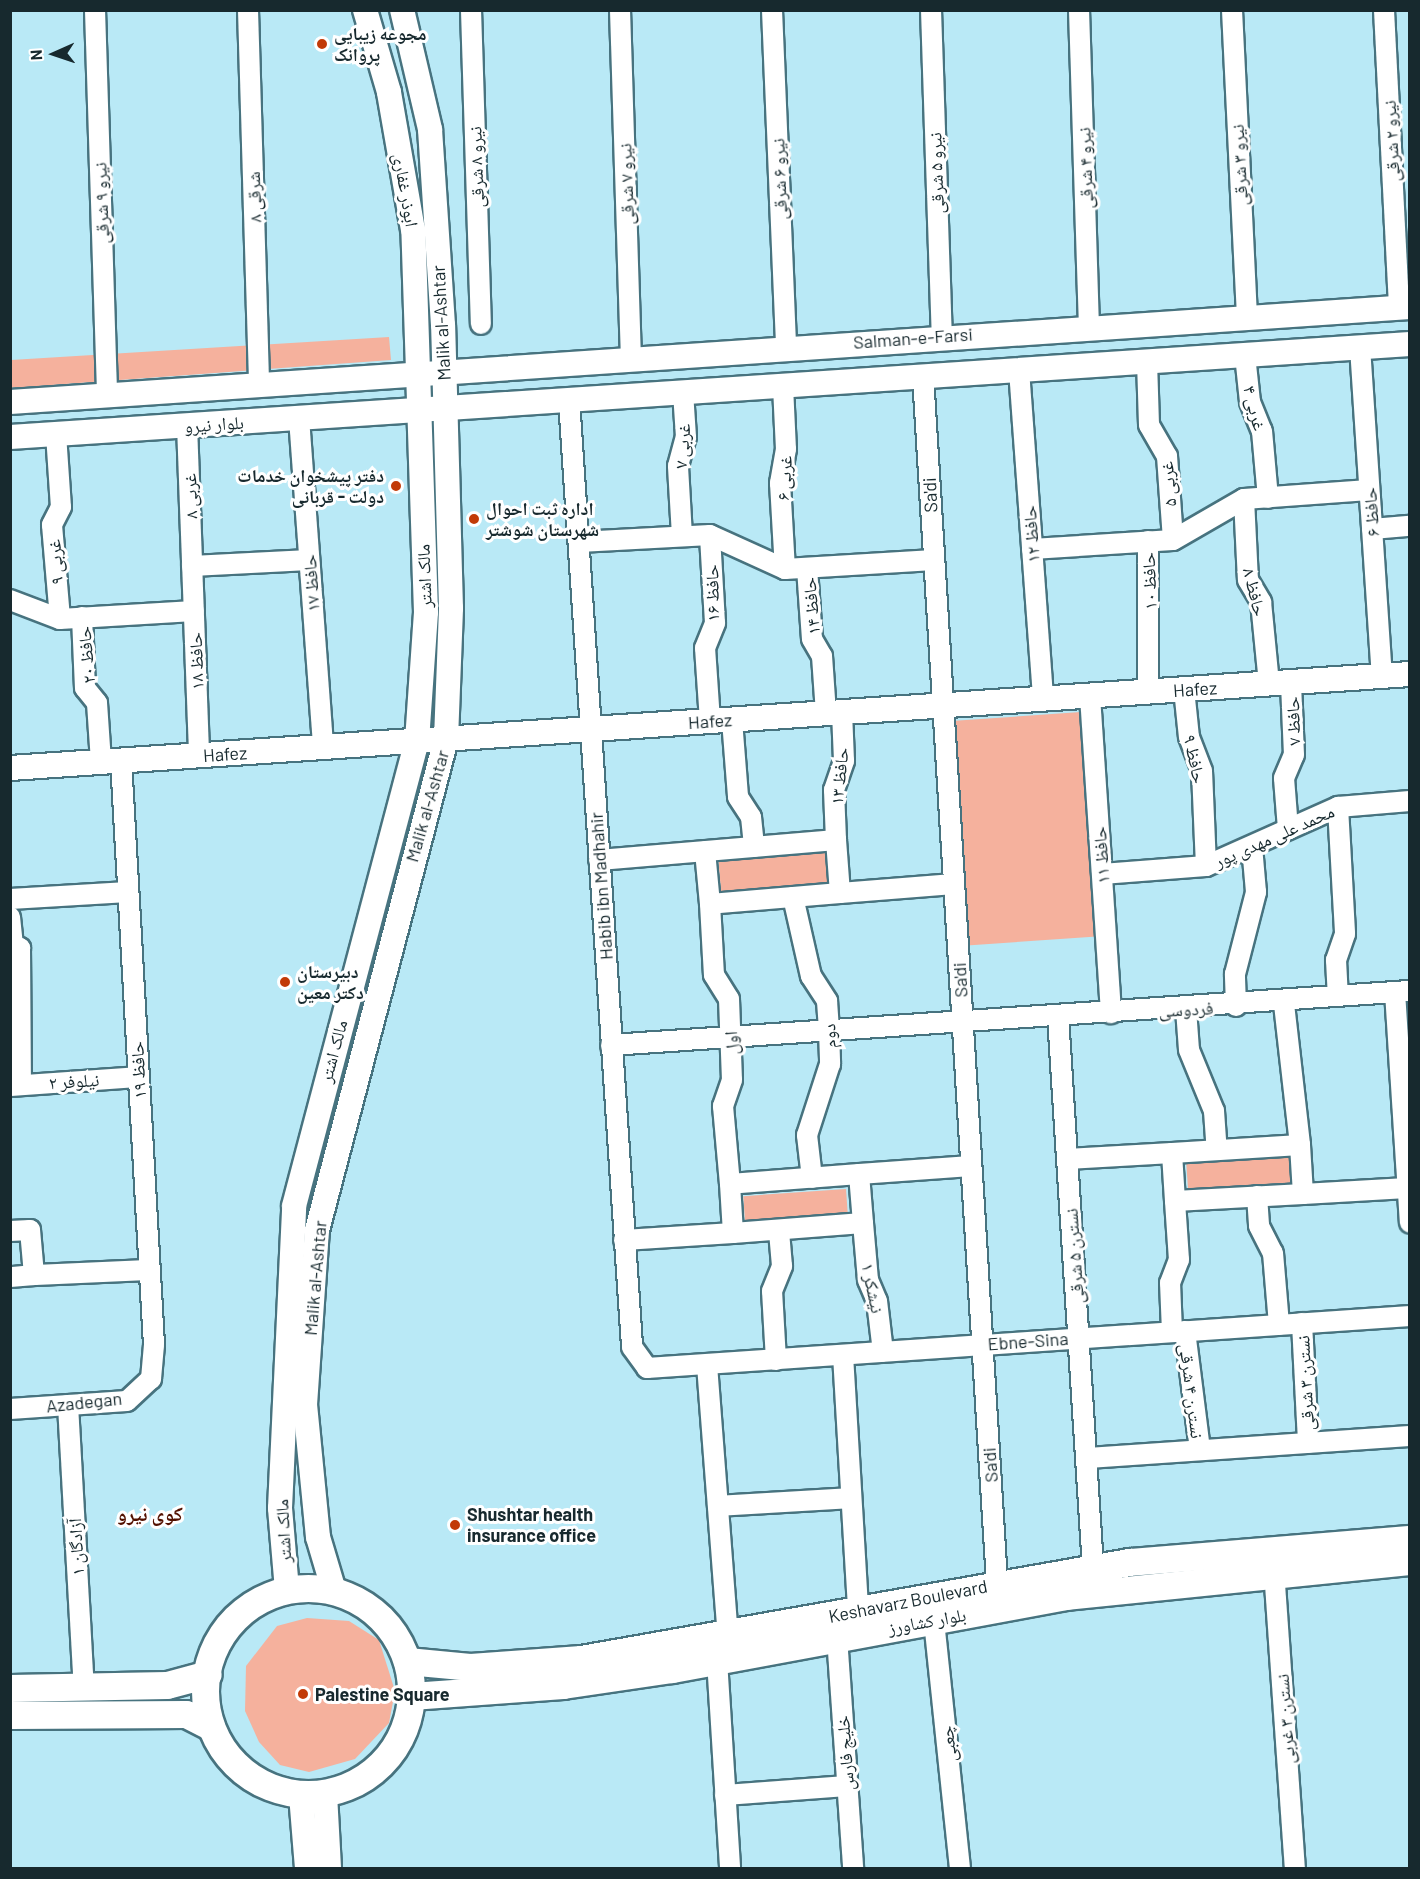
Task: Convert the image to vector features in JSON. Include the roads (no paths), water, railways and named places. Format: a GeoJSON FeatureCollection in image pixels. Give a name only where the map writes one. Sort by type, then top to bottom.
{"type":"FeatureCollection","features":[{"type":"Feature","properties":{"kind":"main road","name":"Keshavarz Boulevard"},"geometry":{"type":"LineString","coordinates":[[407,1661],[470,1667],[722,1648],[858,1611],[1094,1568],[1410,1539]]}},
{"type":"Feature","properties":{"kind":"main road","name":"بلوار کشاورز"},"geometry":{"type":"LineString","coordinates":[[411,1696],[563,1685],[722,1648],[837,1637],[1066,1596],[1274,1570],[1410,1561]]}},
{"type":"Feature","properties":{"kind":"main road"},"geometry":{"type":"LineString","coordinates":[[287,1590],[334,1591],[366,1605],[391,1630],[407,1661],[411,1696],[404,1730],[385,1760],[358,1782],[313,1794],[272,1788],[246,1774],[225,1753],[211,1727],[205,1692],[208,1674],[228,1626],[254,1603],[287,1590]]}},
{"type":"Feature","properties":{"kind":"main road"},"geometry":{"type":"LineString","coordinates":[[10,1688],[84,1690],[167,1685],[208,1674]]}},
{"type":"Feature","properties":{"kind":"main road"},"geometry":{"type":"LineString","coordinates":[[10,1715],[186,1714],[211,1727]]}},
{"type":"Feature","properties":{"kind":"street","name":"نیرو ۹ شرقی"},"geometry":{"type":"LineString","coordinates":[[95,10],[107,395]]}},
{"type":"Feature","properties":{"kind":"street","name":"۸ شرقی"},"geometry":{"type":"LineString","coordinates":[[248,10],[260,384]]}},
{"type":"Feature","properties":{"kind":"street","name":"ابوذر غفاری"},"geometry":{"type":"LineString","coordinates":[[365,10],[389,92],[413,230],[417,373]]}},
{"type":"Feature","properties":{"kind":"street","name":"Malik al-Ashtar"},"geometry":{"type":"LineString","coordinates":[[334,1591],[318,1537],[306,1405],[317,1230],[446,739],[451,608],[444,371],[430,129],[402,10]]}},
{"type":"Feature","properties":{"kind":"street","name":"نیرو ۸ شرقی"},"geometry":{"type":"LineString","coordinates":[[471,10],[481,324]]}},
{"type":"Feature","properties":{"kind":"street","name":"نیرو ۷ شرقی"},"geometry":{"type":"LineString","coordinates":[[620,10],[631,358]]}},
{"type":"Feature","properties":{"kind":"street","name":"نیرو ۶ شرقی"},"geometry":{"type":"LineString","coordinates":[[772,10],[786,347]]}},
{"type":"Feature","properties":{"kind":"street","name":"نیرو ۵ شرقی"},"geometry":{"type":"LineString","coordinates":[[931,10],[942,336]]}},
{"type":"Feature","properties":{"kind":"street","name":"نیرو ۴ شرقی"},"geometry":{"type":"LineString","coordinates":[[1079,10],[1089,326]]}},
{"type":"Feature","properties":{"kind":"street","name":"نیرو ۳ شرقی"},"geometry":{"type":"LineString","coordinates":[[1232,10],[1247,319]]}},
{"type":"Feature","properties":{"kind":"street","name":"نیرو ۲ شرقی"},"geometry":{"type":"LineString","coordinates":[[1384,10],[1404,307]]}},
{"type":"Feature","properties":{"kind":"street","name":"Salman-e-Farsi"},"geometry":{"type":"LineString","coordinates":[[417,373],[1089,326],[1247,319],[1404,307]]}},
{"type":"Feature","properties":{"kind":"street"},"geometry":{"type":"LineString","coordinates":[[417,410],[1410,344]]}},
{"type":"Feature","properties":{"kind":"street","name":"حافظ ۶"},"geometry":{"type":"LineString","coordinates":[[1360,347],[1382,676]]}},
{"type":"Feature","properties":{"kind":"street","name":"۴ غربی"},"geometry":{"type":"LineString","coordinates":[[1245,355],[1250,402],[1262,431],[1268,498]]}},
{"type":"Feature","properties":{"kind":"street","name":"۵ غربی"},"geometry":{"type":"LineString","coordinates":[[1147,361],[1149,425],[1167,456],[1173,540]]}},
{"type":"Feature","properties":{"kind":"street","name":"حافظ ۱۲"},"geometry":{"type":"LineString","coordinates":[[1019,370],[1043,699]]}},
{"type":"Feature","properties":{"kind":"street","name":"بلوار نیرو"},"geometry":{"type":"LineString","coordinates":[[10,402],[417,373]]}},
{"type":"Feature","properties":{"kind":"street","name":"Malik al-Ashtar"},"geometry":{"type":"LineString","coordinates":[[417,373],[417,410]]}},
{"type":"Feature","properties":{"kind":"street","name":"Sa'di"},"geometry":{"type":"LineString","coordinates":[[923,376],[997,1584]]}},
{"type":"Feature","properties":{"kind":"street","name":"۶ غربی"},"geometry":{"type":"LineString","coordinates":[[783,386],[786,449],[780,483],[785,569]]}},
{"type":"Feature","properties":{"kind":"street","name":"۷ غربی"},"geometry":{"type":"LineString","coordinates":[[682,536],[678,466],[686,437],[683,392]]}},
{"type":"Feature","properties":{"kind":"street","name":"Habib ibn Madhahir"},"geometry":{"type":"LineString","coordinates":[[569,400],[632,1347],[647,1368]]}},
{"type":"Feature","properties":{"kind":"street","name":"بلوار نیرو"},"geometry":{"type":"LineString","coordinates":[[10,437],[417,410]]}},
{"type":"Feature","properties":{"kind":"street","name":"مالک اشتر"},"geometry":{"type":"LineString","coordinates":[[287,1590],[280,1508],[294,1206],[417,741],[426,612],[417,410]]}},
{"type":"Feature","properties":{"kind":"street","name":"حافظ ۱۷"},"geometry":{"type":"LineString","coordinates":[[299,418],[323,747]]}},
{"type":"Feature","properties":{"kind":"street","name":"۸ غربی"},"geometry":{"type":"LineString","coordinates":[[187,425],[192,566]]}},
{"type":"Feature","properties":{"kind":"street","name":"۹ غربی"},"geometry":{"type":"LineString","coordinates":[[56,434],[61,507],[52,525],[60,619]]}},
{"type":"Feature","properties":{"kind":"street"},"geometry":{"type":"LineString","coordinates":[[1032,549],[1173,540],[1244,500],[1369,490]]}},
{"type":"Feature","properties":{"kind":"street","name":"حافظ ۸"},"geometry":{"type":"LineString","coordinates":[[1244,500],[1248,580],[1261,602],[1280,683]]}},
{"type":"Feature","properties":{"kind":"street"},"geometry":{"type":"LineString","coordinates":[[1372,529],[1410,526]]}},
{"type":"Feature","properties":{"kind":"street"},"geometry":{"type":"LineString","coordinates":[[579,542],[710,535],[785,569],[934,560]]}},
{"type":"Feature","properties":{"kind":"street","name":"حافظ ۱۶"},"geometry":{"type":"LineString","coordinates":[[710,535],[715,623],[705,648],[738,797],[752,817],[754,847]]}},
{"type":"Feature","properties":{"kind":"street","name":"حافظ ۱۰"},"geometry":{"type":"LineString","coordinates":[[1148,542],[1152,615],[1144,636],[1148,692]]}},
{"type":"Feature","properties":{"kind":"street"},"geometry":{"type":"LineString","coordinates":[[192,566],[309,560]]}},
{"type":"Feature","properties":{"kind":"street","name":"حافظ ۱۸"},"geometry":{"type":"LineString","coordinates":[[192,566],[199,756]]}},
{"type":"Feature","properties":{"kind":"street","name":"حافظ ۱۴"},"geometry":{"type":"LineString","coordinates":[[807,568],[812,639],[822,656],[834,713]]}},
{"type":"Feature","properties":{"kind":"street"},"geometry":{"type":"LineString","coordinates":[[10,600],[60,619],[194,611]]}},
{"type":"Feature","properties":{"kind":"street","name":"حافظ ۲۰"},"geometry":{"type":"LineString","coordinates":[[82,617],[85,688],[97,703],[111,762]]}},
{"type":"Feature","properties":{"kind":"street","name":"Hafez"},"geometry":{"type":"LineString","coordinates":[[10,768],[1410,674]]}},
{"type":"Feature","properties":{"kind":"street","name":"حافظ ۷"},"geometry":{"type":"LineString","coordinates":[[1280,683],[1294,755],[1284,778],[1288,829]]}},
{"type":"Feature","properties":{"kind":"street","name":"حافظ ۹"},"geometry":{"type":"LineString","coordinates":[[1184,689],[1189,737],[1202,771],[1206,866]]}},
{"type":"Feature","properties":{"kind":"street","name":"حافظ ۱۱"},"geometry":{"type":"LineString","coordinates":[[1090,696],[1111,1013]]}},
{"type":"Feature","properties":{"kind":"street","name":"حافظ ۱۳"},"geometry":{"type":"LineString","coordinates":[[834,713],[844,761],[834,790],[840,893]]}},
{"type":"Feature","properties":{"kind":"street","name":"حافظ ۱۹"},"geometry":{"type":"LineString","coordinates":[[111,762],[128,892],[149,1270],[150,1379]]}},
{"type":"Feature","properties":{"kind":"street","name":"محمد علی مهدی پور"},"geometry":{"type":"LineString","coordinates":[[1102,874],[1206,866],[1338,807],[1410,801]]}},
{"type":"Feature","properties":{"kind":"street"},"geometry":{"type":"LineString","coordinates":[[1338,807],[1345,934],[1335,960],[1338,996]]}},
{"type":"Feature","properties":{"kind":"street"},"geometry":{"type":"LineString","coordinates":[[599,860],[836,840]]}},
{"type":"Feature","properties":{"kind":"street"},"geometry":{"type":"LineString","coordinates":[[1236,1006],[1235,974],[1256,892],[1252,846]]}},
{"type":"Feature","properties":{"kind":"street","name":"اول"},"geometry":{"type":"LineString","coordinates":[[705,851],[714,975],[729,999],[732,1080],[723,1106],[733,1233]]}},
{"type":"Feature","properties":{"kind":"street"},"geometry":{"type":"LineString","coordinates":[[710,904],[954,884]]}},
{"type":"Feature","properties":{"kind":"street"},"geometry":{"type":"LineString","coordinates":[[10,899],[128,892]]}},
{"type":"Feature","properties":{"kind":"street","name":"دوم"},"geometry":{"type":"LineString","coordinates":[[794,897],[811,976],[827,1001],[829,1031],[830,1064],[807,1135],[812,1178]]}},
{"type":"Feature","properties":{"kind":"street"},"geometry":{"type":"LineString","coordinates":[[10,917],[12,945],[20,948],[16,1085]]}},
{"type":"Feature","properties":{"kind":"street"},"geometry":{"type":"LineString","coordinates":[[1402,991],[1410,1223]]}},
{"type":"Feature","properties":{"kind":"street","name":"فردوسی"},"geometry":{"type":"LineString","coordinates":[[611,1045],[1284,1004],[1338,996],[1402,991]]}},
{"type":"Feature","properties":{"kind":"street"},"geometry":{"type":"LineString","coordinates":[[1284,1004],[1303,1194]]}},
{"type":"Feature","properties":{"kind":"street"},"geometry":{"type":"LineString","coordinates":[[1186,1009],[1188,1050],[1214,1112],[1217,1150]]}},
{"type":"Feature","properties":{"kind":"street","name":"نسترن ۵ شرقی"},"geometry":{"type":"LineString","coordinates":[[1058,1016],[1094,1568]]}},
{"type":"Feature","properties":{"kind":"street","name":"نیلوفر ۲"},"geometry":{"type":"LineString","coordinates":[[16,1085],[138,1077]]}},
{"type":"Feature","properties":{"kind":"street"},"geometry":{"type":"LineString","coordinates":[[1067,1159],[1300,1146]]}},
{"type":"Feature","properties":{"kind":"street","name":"نسترن ۴ شرقی"},"geometry":{"type":"LineString","coordinates":[[1172,1153],[1179,1260],[1170,1283],[1200,1450]]}},
{"type":"Feature","properties":{"kind":"street"},"geometry":{"type":"LineString","coordinates":[[730,1184],[971,1166]]}},
{"type":"Feature","properties":{"kind":"street","name":"نیشکر ۱"},"geometry":{"type":"LineString","coordinates":[[860,1174],[863,1223],[883,1352]]}},
{"type":"Feature","properties":{"kind":"street"},"geometry":{"type":"LineString","coordinates":[[1175,1201],[1407,1188]]}},
{"type":"Feature","properties":{"kind":"street","name":"نسترن ۳ شرقی"},"geometry":{"type":"LineString","coordinates":[[1257,1196],[1259,1226],[1273,1253],[1279,1325]]}},
{"type":"Feature","properties":{"kind":"street"},"geometry":{"type":"LineString","coordinates":[[624,1240],[863,1223]]}},
{"type":"Feature","properties":{"kind":"street"},"geometry":{"type":"LineString","coordinates":[[20,1230],[34,1275]]}},
{"type":"Feature","properties":{"kind":"street"},"geometry":{"type":"LineString","coordinates":[[776,1360],[771,1291],[782,1266],[779,1230]]}},
{"type":"Feature","properties":{"kind":"street"},"geometry":{"type":"LineString","coordinates":[[10,1277],[149,1270]]}},
{"type":"Feature","properties":{"kind":"street","name":"Ebne-Sina"},"geometry":{"type":"LineString","coordinates":[[647,1368],[1410,1317]]}},
{"type":"Feature","properties":{"kind":"street","name":"نسترن ۳ شرقی"},"geometry":{"type":"LineString","coordinates":[[1302,1323],[1308,1443]]}},
{"type":"Feature","properties":{"kind":"street"},"geometry":{"type":"LineString","coordinates":[[843,1355],[858,1611]]}},
{"type":"Feature","properties":{"kind":"street"},"geometry":{"type":"LineString","coordinates":[[707,1365],[718,1506],[725,1795],[730,1869]]}},
{"type":"Feature","properties":{"kind":"street","name":"Azadegan"},"geometry":{"type":"LineString","coordinates":[[11,1409],[127,1401],[150,1379]]}},
{"type":"Feature","properties":{"kind":"street"},"geometry":{"type":"LineString","coordinates":[[10,1397],[11,1409]]}},
{"type":"Feature","properties":{"kind":"street","name":"آزادگان ۱"},"geometry":{"type":"LineString","coordinates":[[68,1405],[84,1690]]}},
{"type":"Feature","properties":{"kind":"street"},"geometry":{"type":"LineString","coordinates":[[1087,1458],[1410,1436]]}},
{"type":"Feature","properties":{"kind":"street"},"geometry":{"type":"LineString","coordinates":[[718,1506],[851,1498]]}},
{"type":"Feature","properties":{"kind":"street","name":"نسترن ۳ غربی"},"geometry":{"type":"LineString","coordinates":[[1274,1570],[1295,1869]]}},
{"type":"Feature","properties":{"kind":"street","name":"چعبی"},"geometry":{"type":"LineString","coordinates":[[934,1620],[960,1869]]}},
{"type":"Feature","properties":{"kind":"street","name":"خلیج فارس"},"geometry":{"type":"LineString","coordinates":[[837,1637],[853,1869]]}},
{"type":"Feature","properties":{"kind":"street"},"geometry":{"type":"LineString","coordinates":[[725,1795],[847,1786]]}},
{"type":"Feature","properties":{"kind":"street"},"geometry":{"type":"LineString","coordinates":[[307,1869],[313,1794]]}},
{"type":"Feature","properties":{"kind":"street"},"geometry":{"type":"LineString","coordinates":[[313,1794],[329,1869]]}},
{"type":"Feature","properties":{"kind":"place","name":"مجوعه زیبایی پروانک"},"geometry":{"type":"Point","coordinates":[322,44]}},
{"type":"Feature","properties":{"kind":"place","name":"دفتر پیشخوان خدمات دولت - قربانی"},"geometry":{"type":"Point","coordinates":[396,486]}},
{"type":"Feature","properties":{"kind":"place","name":"اداره ثبت احوال شهرستان شوشتر"},"geometry":{"type":"Point","coordinates":[474,519]}},
{"type":"Feature","properties":{"kind":"place","name":"دبیرستان دکتر معین"},"geometry":{"type":"Point","coordinates":[285,982]}},
{"type":"Feature","properties":{"kind":"place","name":"Shushtar health insurance office"},"geometry":{"type":"Point","coordinates":[455,1525]}},
{"type":"Feature","properties":{"kind":"place","name":"Palestine Square"},"geometry":{"type":"Point","coordinates":[303,1694]}},
{"type":"Feature","properties":{"kind":"district","name":"کوی نیرو"},"geometry":{"type":"Point","coordinates":[150,1513]}}]}
